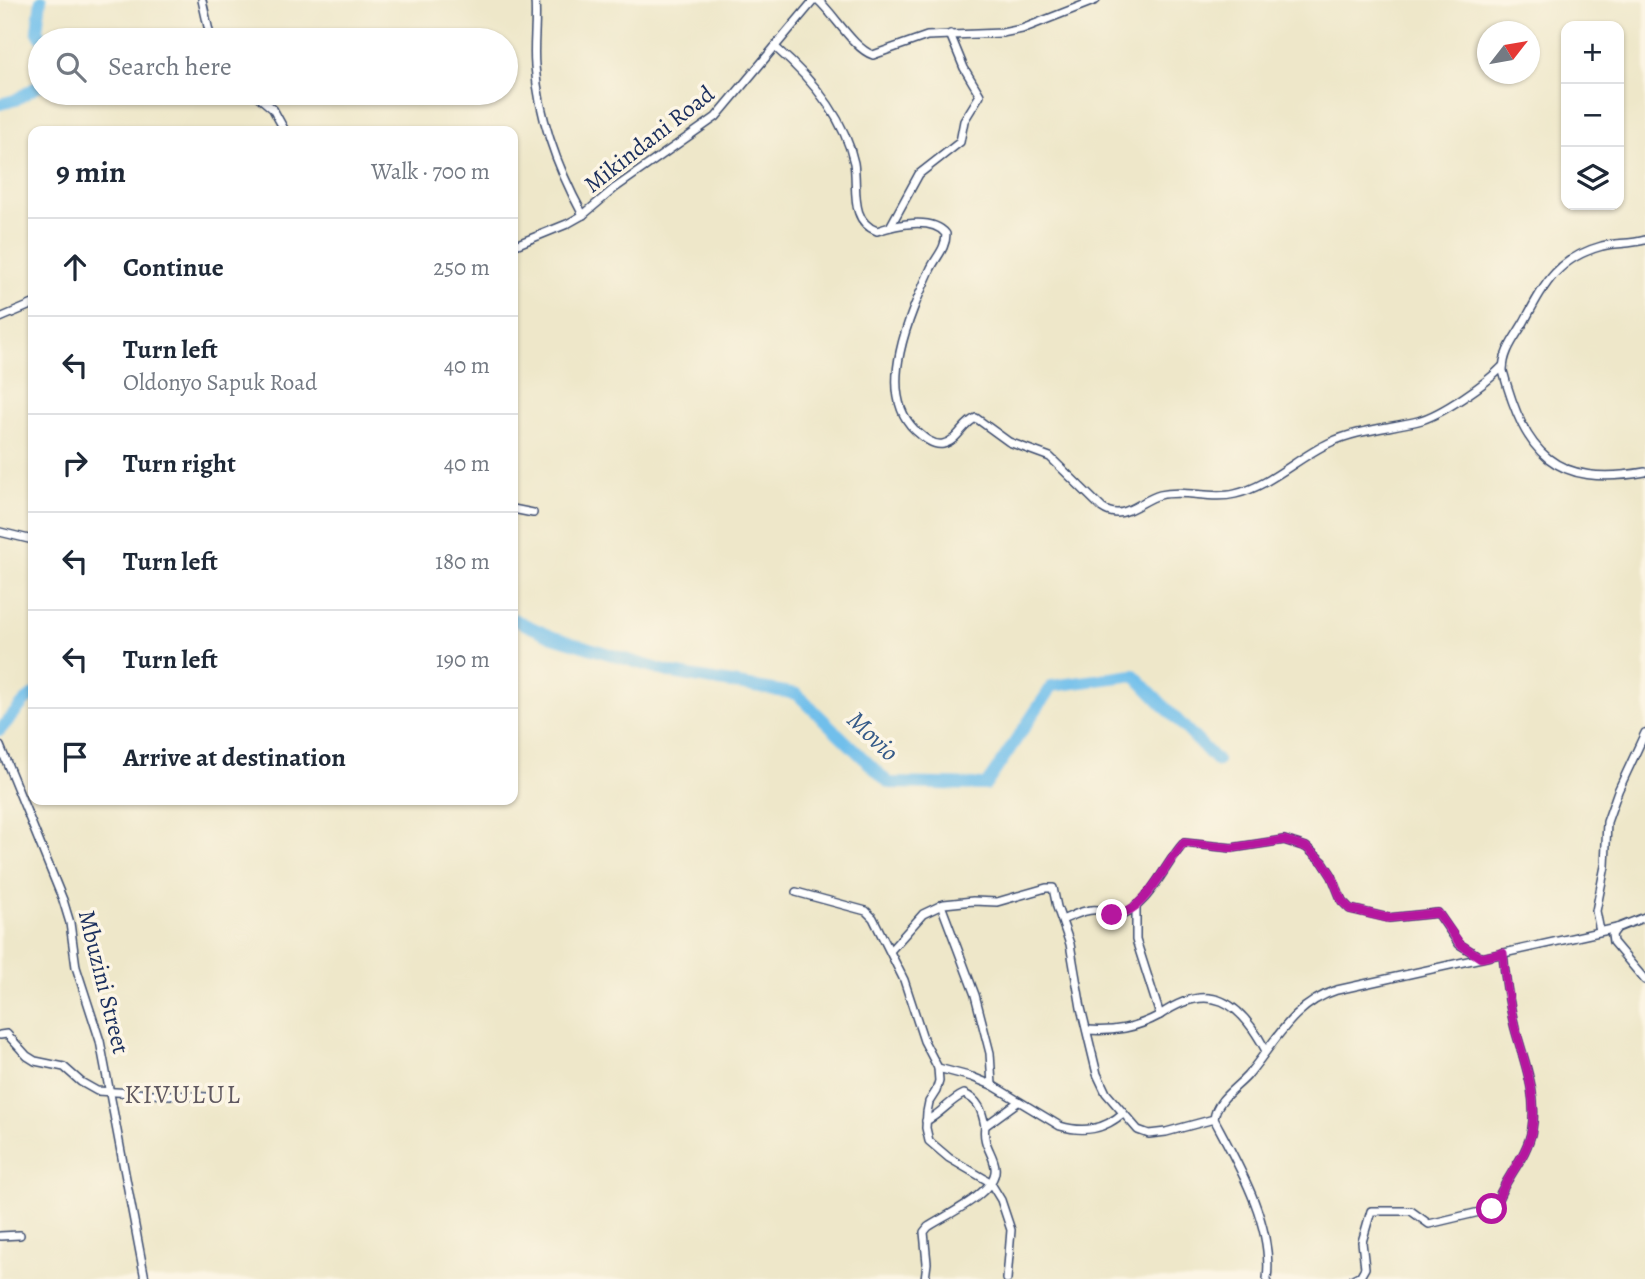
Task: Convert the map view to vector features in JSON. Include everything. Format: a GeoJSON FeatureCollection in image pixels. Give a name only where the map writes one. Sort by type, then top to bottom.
{"type":"FeatureCollection","features":[{"type":"Feature","properties":{"kind":"street"},"geometry":{"type":"LineString","coordinates":[[202,0],[208,28]]}},
{"type":"Feature","properties":{"kind":"street"},"geometry":{"type":"LineString","coordinates":[[535,0],[535,64],[545,120],[559,166],[583,215]]}},
{"type":"Feature","properties":{"kind":"street"},"geometry":{"type":"LineString","coordinates":[[816,0],[873,55],[920,38],[1013,32],[1096,0]]}},
{"type":"Feature","properties":{"kind":"street","name":"Mikindani Road"},"geometry":{"type":"LineString","coordinates":[[518,244],[583,215],[615,188],[716,117],[816,0]]}},
{"type":"Feature","properties":{"kind":"street"},"geometry":{"type":"LineString","coordinates":[[890,227],[919,174],[960,142],[964,121],[980,95],[964,68],[950,34]]}},
{"type":"Feature","properties":{"kind":"street"},"geometry":{"type":"LineString","coordinates":[[775,47],[807,76],[840,124],[854,164],[860,219],[869,228],[877,231],[890,227],[926,224],[940,228],[946,234],[945,246],[918,298],[898,359],[897,397],[903,416],[927,439],[943,444],[957,436],[976,418],[1009,442],[1050,457],[1109,513],[1123,513],[1168,494],[1219,497],[1250,489],[1337,439],[1436,415],[1490,379],[1503,366],[1508,348],[1548,279],[1559,268],[1592,249],[1645,240]]}},
{"type":"Feature","properties":{"kind":"street"},"geometry":{"type":"LineString","coordinates":[[268,105],[282,126]]}},
{"type":"Feature","properties":{"kind":"street"},"geometry":{"type":"LineString","coordinates":[[0,318],[28,305]]}},
{"type":"Feature","properties":{"kind":"street"},"geometry":{"type":"LineString","coordinates":[[1503,366],[1521,423],[1538,448],[1564,470],[1588,475],[1645,472]]}},
{"type":"Feature","properties":{"kind":"street"},"geometry":{"type":"LineString","coordinates":[[518,510],[533,513]]}},
{"type":"Feature","properties":{"kind":"street"},"geometry":{"type":"LineString","coordinates":[[0,532],[28,539]]}},
{"type":"Feature","properties":{"kind":"street"},"geometry":{"type":"LineString","coordinates":[[1600,931],[1596,911],[1605,866],[1607,822],[1645,733]]}},
{"type":"Feature","properties":{"kind":"street","name":"Mbuzini Street"},"geometry":{"type":"LineString","coordinates":[[0,746],[70,923],[76,967],[100,1041],[145,1279]]}},
{"type":"Feature","properties":{"kind":"street"},"geometry":{"type":"LineString","coordinates":[[1062,920],[1096,909],[1119,915],[1136,905],[1152,888],[1184,843],[1232,848],[1284,840],[1306,847],[1323,862],[1342,901],[1350,909],[1388,918],[1438,913],[1460,944],[1481,958]]}},
{"type":"Feature","properties":{"kind":"street"},"geometry":{"type":"LineString","coordinates":[[891,950],[923,914],[941,905],[973,901],[998,902],[1051,887],[1055,890],[1057,906],[1070,944],[1101,1084],[1138,1130],[1149,1134],[1166,1132],[1214,1118]]}},
{"type":"Feature","properties":{"kind":"street"},"geometry":{"type":"LineString","coordinates":[[796,892],[866,911],[873,918],[891,950],[924,1041],[938,1069],[939,1081],[929,1102],[926,1121],[929,1141],[938,1150],[990,1182],[1001,1200],[1009,1221],[1007,1279]]}},
{"type":"Feature","properties":{"kind":"street"},"geometry":{"type":"LineString","coordinates":[[941,905],[975,995],[990,1053],[992,1085]]}},
{"type":"Feature","properties":{"kind":"street"},"geometry":{"type":"LineString","coordinates":[[1136,905],[1136,940],[1160,1015]]}},
{"type":"Feature","properties":{"kind":"street"},"geometry":{"type":"LineString","coordinates":[[1267,1279],[1269,1258],[1256,1211],[1240,1168],[1214,1118],[1216,1109],[1248,1074],[1290,1020],[1326,993],[1617,928],[1645,917]]}},
{"type":"Feature","properties":{"kind":"street"},"geometry":{"type":"LineString","coordinates":[[1617,928],[1612,935],[1613,942],[1645,980]]}},
{"type":"Feature","properties":{"kind":"street"},"geometry":{"type":"LineString","coordinates":[[1353,1279],[1365,1268],[1362,1242],[1371,1211],[1411,1211],[1429,1224],[1492,1209],[1522,1159],[1530,1136],[1534,1108],[1529,1077],[1510,1006],[1503,953]]}},
{"type":"Feature","properties":{"kind":"street"},"geometry":{"type":"LineString","coordinates":[[1087,1030],[1126,1029],[1177,1005],[1200,998],[1224,1002],[1238,1009],[1265,1049]]}},
{"type":"Feature","properties":{"kind":"street"},"geometry":{"type":"LineString","coordinates":[[0,1034],[7,1034],[35,1061],[58,1064],[88,1088],[110,1092],[207,1097]]}},
{"type":"Feature","properties":{"kind":"street"},"geometry":{"type":"LineString","coordinates":[[938,1069],[992,1085],[1060,1126],[1080,1131],[1107,1125],[1123,1113]]}},
{"type":"Feature","properties":{"kind":"street"},"geometry":{"type":"LineString","coordinates":[[925,1279],[927,1263],[924,1232],[973,1200],[990,1182],[995,1167],[986,1146],[982,1111],[971,1097],[964,1094],[958,1097],[942,1113],[926,1121]]}},
{"type":"Feature","properties":{"kind":"street"},"geometry":{"type":"LineString","coordinates":[[985,1126],[1018,1102]]}},
{"type":"Feature","properties":{"kind":"street"},"geometry":{"type":"LineString","coordinates":[[0,1236],[20,1235]]}},
{"type":"Feature","properties":{"kind":"waterway"},"geometry":{"type":"LineString","coordinates":[[37,28],[41,0]]}},
{"type":"Feature","properties":{"kind":"waterway"},"geometry":{"type":"LineString","coordinates":[[0,104],[15,100],[28,92]]}},
{"type":"Feature","properties":{"kind":"waterway","name":"Movio"},"geometry":{"type":"LineString","coordinates":[[518,621],[553,637],[672,673],[797,694],[889,783],[986,785],[1052,686],[1134,675],[1217,761]]}},
{"type":"Feature","properties":{"kind":"waterway","name":"Movio"},"geometry":{"type":"LineString","coordinates":[[0,730],[28,699]]}},
{"type":"Feature","properties":{"kind":"district","name":"KIVULUL"},"geometry":{"type":"Point","coordinates":[183,1094]}},
{"type":"Feature","properties":{"kind":"route"},"geometry":{"type":"LineString","coordinates":[[1112,915],[1129,911],[1136,905],[1152,888],[1184,843],[1240,848],[1272,840],[1284,840],[1306,847],[1323,862],[1342,901],[1350,909],[1388,918],[1438,913],[1454,938],[1467,950],[1481,958],[1503,953],[1510,1006],[1529,1077],[1534,1108],[1532,1128],[1522,1159],[1492,1209]]}}]}
